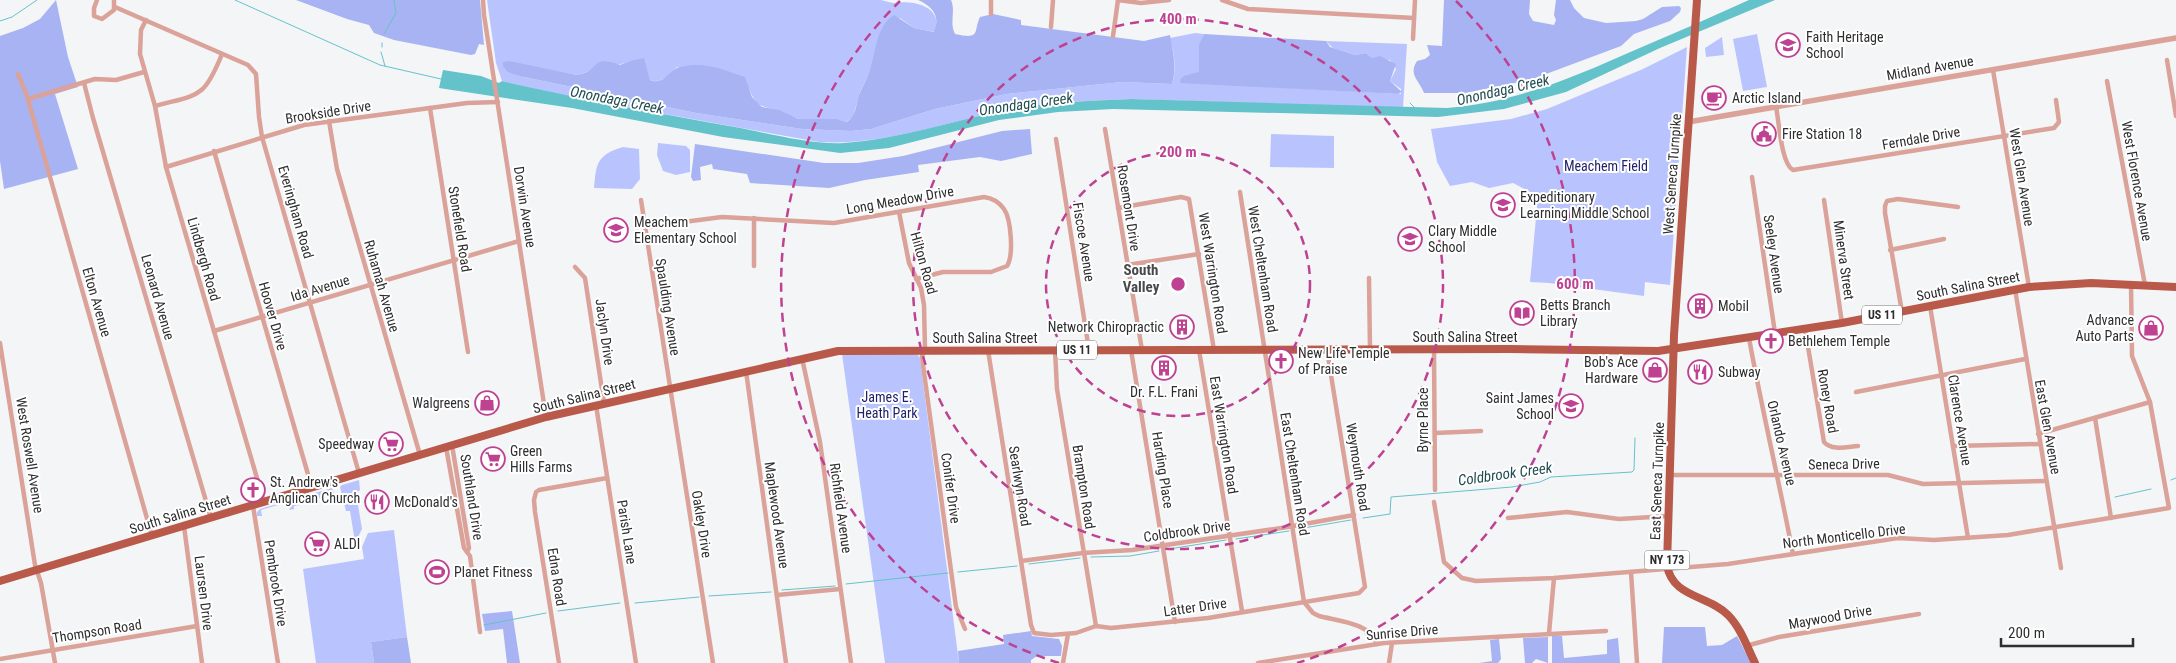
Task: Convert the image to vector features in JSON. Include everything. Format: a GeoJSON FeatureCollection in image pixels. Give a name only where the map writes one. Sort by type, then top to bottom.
{"type":"FeatureCollection","features":[{"type":"Feature","properties":{"kind":"main road","name":"West Seneca Turnpike"},"geometry":{"type":"LineString","coordinates":[[1673,350],[1697,3]]}},
{"type":"Feature","properties":{"kind":"main road","name":"South Salina Street"},"geometry":{"type":"LineString","coordinates":[[0,581],[546,417],[838,351],[1673,350],[1842,323],[2028,287],[2091,283],[2145,284],[2176,287]]}},
{"type":"Feature","properties":{"kind":"main road","name":"East Seneca Turnpike"},"geometry":{"type":"LineString","coordinates":[[1668,568],[1673,350]]}},
{"type":"Feature","properties":{"kind":"main road","name":"NY 173"},"geometry":{"type":"LineString","coordinates":[[1668,568],[1669,575],[1676,585],[1726,613],[1739,630],[1755,663]]}},
{"type":"Feature","properties":{"kind":"street"},"geometry":{"type":"LineString","coordinates":[[97,0],[93,11],[94,16],[98,18],[106,17],[114,10],[114,0]]}},
{"type":"Feature","properties":{"kind":"street","name":"Dorwin Avenue"},"geometry":{"type":"LineString","coordinates":[[483,0],[546,417]]}},
{"type":"Feature","properties":{"kind":"street"},"geometry":{"type":"LineString","coordinates":[[990,0],[991,14]]}},
{"type":"Feature","properties":{"kind":"street"},"geometry":{"type":"LineString","coordinates":[[1051,27],[1053,0]]}},
{"type":"Feature","properties":{"kind":"street"},"geometry":{"type":"LineString","coordinates":[[1113,36],[1118,0],[1141,3],[1169,0]]}},
{"type":"Feature","properties":{"kind":"street"},"geometry":{"type":"LineString","coordinates":[[1222,0],[1248,9],[1414,18]]}},
{"type":"Feature","properties":{"kind":"street"},"geometry":{"type":"LineString","coordinates":[[1413,39],[1415,0]]}},
{"type":"Feature","properties":{"kind":"street","name":"Everingham Road"},"geometry":{"type":"LineString","coordinates":[[115,7],[248,65],[256,74],[258,117],[262,137],[359,473]]}},
{"type":"Feature","properties":{"kind":"street","name":"Lindbergh Road"},"geometry":{"type":"LineString","coordinates":[[146,20],[141,30],[139,42],[144,72],[155,106],[166,167],[264,502]]}},
{"type":"Feature","properties":{"kind":"street","name":"Midland Avenue"},"geometry":{"type":"LineString","coordinates":[[1688,122],[2176,38]]}},
{"type":"Feature","properties":{"kind":"street"},"geometry":{"type":"LineString","coordinates":[[155,106],[202,91],[214,73],[222,54]]}},
{"type":"Feature","properties":{"kind":"street"},"geometry":{"type":"LineString","coordinates":[[2167,60],[2176,116]]}},
{"type":"Feature","properties":{"kind":"street","name":"West Glen Avenue"},"geometry":{"type":"LineString","coordinates":[[1993,70],[2028,287]]}},
{"type":"Feature","properties":{"kind":"street"},"geometry":{"type":"LineString","coordinates":[[28,99],[95,80],[116,80],[144,72]]}},
{"type":"Feature","properties":{"kind":"street","name":"Elton Avenue"},"geometry":{"type":"LineString","coordinates":[[18,74],[28,99],[152,536]]}},
{"type":"Feature","properties":{"kind":"street","name":"West Florence Avenue"},"geometry":{"type":"LineString","coordinates":[[2107,81],[2145,284]]}},
{"type":"Feature","properties":{"kind":"street","name":"Leonard Avenue"},"geometry":{"type":"LineString","coordinates":[[84,83],[210,518]]}},
{"type":"Feature","properties":{"kind":"street","name":"Ferndale Drive"},"geometry":{"type":"LineString","coordinates":[[1776,106],[1784,159],[1791,169],[1800,170],[2056,127],[2059,122],[2056,100]]}},
{"type":"Feature","properties":{"kind":"street","name":"Brookside Drive"},"geometry":{"type":"LineString","coordinates":[[166,167],[304,125],[467,103],[498,102]]}},
{"type":"Feature","properties":{"kind":"street","name":"Stonefield Road"},"geometry":{"type":"LineString","coordinates":[[430,108],[468,352]]}},
{"type":"Feature","properties":{"kind":"street","name":"Ruhamah Avenue"},"geometry":{"type":"LineString","coordinates":[[328,122],[337,169],[420,455]]}},
{"type":"Feature","properties":{"kind":"street","name":"Rosemont Drive"},"geometry":{"type":"LineString","coordinates":[[1105,128],[1142,350]]}},
{"type":"Feature","properties":{"kind":"street","name":"Fiscoe Avenue"},"geometry":{"type":"LineString","coordinates":[[1056,139],[1090,350]]}},
{"type":"Feature","properties":{"kind":"street","name":"Hoover Drive"},"geometry":{"type":"LineString","coordinates":[[214,151],[312,488]]}},
{"type":"Feature","properties":{"kind":"street","name":"Seeley Avenue"},"geometry":{"type":"LineString","coordinates":[[1752,177],[1775,333]]}},
{"type":"Feature","properties":{"kind":"street","name":"West Cheltenham Road"},"geometry":{"type":"LineString","coordinates":[[1240,192],[1264,350]]}},
{"type":"Feature","properties":{"kind":"street","name":"Long Meadow Drive"},"geometry":{"type":"LineString","coordinates":[[645,227],[722,218],[834,223],[984,197],[993,199],[1000,205],[1008,219],[1010,258],[1007,266],[991,272],[943,272],[916,279]]}},
{"type":"Feature","properties":{"kind":"street","name":"West Warrington Road"},"geometry":{"type":"LineString","coordinates":[[1118,208],[1181,197],[1189,199],[1214,350]]}},
{"type":"Feature","properties":{"kind":"street"},"geometry":{"type":"LineString","coordinates":[[1902,312],[1884,206],[1887,201],[1898,198],[1958,207]]}},
{"type":"Feature","properties":{"kind":"street","name":"Spaulding Avenue"},"geometry":{"type":"LineString","coordinates":[[641,200],[670,388]]}},
{"type":"Feature","properties":{"kind":"street","name":"Minerva Street"},"geometry":{"type":"LineString","coordinates":[[1824,200],[1842,323]]}},
{"type":"Feature","properties":{"kind":"street","name":"Hilton Road"},"geometry":{"type":"LineString","coordinates":[[899,212],[909,263],[921,288],[924,305],[925,350]]}},
{"type":"Feature","properties":{"kind":"street"},"geometry":{"type":"LineString","coordinates":[[754,218],[754,266]]}},
{"type":"Feature","properties":{"kind":"street"},"geometry":{"type":"LineString","coordinates":[[1890,250],[1944,239]]}},
{"type":"Feature","properties":{"kind":"street","name":"Ida Avenue"},"geometry":{"type":"LineString","coordinates":[[214,331],[519,240]]}},
{"type":"Feature","properties":{"kind":"street"},"geometry":{"type":"LineString","coordinates":[[1127,265],[1199,254]]}},
{"type":"Feature","properties":{"kind":"street","name":"Jaclyn Drive"},"geometry":{"type":"LineString","coordinates":[[575,268],[585,278],[600,404]]}},
{"type":"Feature","properties":{"kind":"street"},"geometry":{"type":"LineString","coordinates":[[1370,278],[1370,349]]}},
{"type":"Feature","properties":{"kind":"street"},"geometry":{"type":"LineString","coordinates":[[2038,434],[2150,402],[2132,356],[2131,284]]}},
{"type":"Feature","properties":{"kind":"street","name":"East Glen Avenue"},"geometry":{"type":"LineString","coordinates":[[2015,289],[2061,568]]}},
{"type":"Feature","properties":{"kind":"street","name":"Clarence Avenue"},"geometry":{"type":"LineString","coordinates":[[1930,306],[1968,538]]}},
{"type":"Feature","properties":{"kind":"street","name":"Roney Road"},"geometry":{"type":"LineString","coordinates":[[1805,329],[1824,442],[1828,446],[1835,448],[1858,446]]}},
{"type":"Feature","properties":{"kind":"street","name":"Orlando Avenue"},"geometry":{"type":"LineString","coordinates":[[1749,338],[1762,411],[1793,554]]}},
{"type":"Feature","properties":{"kind":"street","name":"West Roswell Avenue"},"geometry":{"type":"LineString","coordinates":[[0,343],[2,370],[55,663]]}},
{"type":"Feature","properties":{"kind":"street","name":"Byrne Place"},"geometry":{"type":"LineString","coordinates":[[1434,349],[1435,490]]}},
{"type":"Feature","properties":{"kind":"street","name":"Conifer Drive"},"geometry":{"type":"LineString","coordinates":[[925,350],[922,356],[923,365],[955,598],[959,617],[965,629]]}},
{"type":"Feature","properties":{"kind":"street","name":"Searlwyn Road"},"geometry":{"type":"LineString","coordinates":[[988,350],[1031,625]]}},
{"type":"Feature","properties":{"kind":"street","name":"Brampton Road"},"geometry":{"type":"LineString","coordinates":[[1055,350],[1057,389],[1096,626]]}},
{"type":"Feature","properties":{"kind":"street","name":"Harding Place"},"geometry":{"type":"LineString","coordinates":[[1131,350],[1175,622]]}},
{"type":"Feature","properties":{"kind":"street","name":"East Warrington Road"},"geometry":{"type":"LineString","coordinates":[[1199,350],[1242,611]]}},
{"type":"Feature","properties":{"kind":"street","name":"East Cheltenham Road"},"geometry":{"type":"LineString","coordinates":[[1264,350],[1304,602]]}},
{"type":"Feature","properties":{"kind":"street","name":"Weymouth Road"},"geometry":{"type":"LineString","coordinates":[[1327,350],[1364,587]]}},
{"type":"Feature","properties":{"kind":"street","name":"Richfield Avenue"},"geometry":{"type":"LineString","coordinates":[[802,358],[817,423],[851,663]]}},
{"type":"Feature","properties":{"kind":"street"},"geometry":{"type":"LineString","coordinates":[[1856,392],[2026,359]]}},
{"type":"Feature","properties":{"kind":"street","name":"Maplewood Avenue"},"geometry":{"type":"LineString","coordinates":[[746,371],[786,663]]}},
{"type":"Feature","properties":{"kind":"street","name":"Oakley Drive"},"geometry":{"type":"LineString","coordinates":[[670,388],[713,663]]}},
{"type":"Feature","properties":{"kind":"street","name":"North Monticello Drive"},"geometry":{"type":"LineString","coordinates":[[1434,502],[1438,536],[1444,562],[1462,578],[1483,582],[1728,564],[1898,538],[1968,538],[2008,535],[2169,508],[2150,402]]}},
{"type":"Feature","properties":{"kind":"street","name":"Parish Lane"},"geometry":{"type":"LineString","coordinates":[[600,404],[607,478],[636,663]]}},
{"type":"Feature","properties":{"kind":"street"},"geometry":{"type":"LineString","coordinates":[[2095,418],[2111,518]]}},
{"type":"Feature","properties":{"kind":"street"},"geometry":{"type":"LineString","coordinates":[[1435,433],[1481,431]]}},
{"type":"Feature","properties":{"kind":"street"},"geometry":{"type":"LineString","coordinates":[[1953,446],[2040,444]]}},
{"type":"Feature","properties":{"kind":"street","name":"Southland Drive"},"geometry":{"type":"LineString","coordinates":[[449,446],[464,546],[470,556],[480,632]]}},
{"type":"Feature","properties":{"kind":"street","name":"Seneca Drive"},"geometry":{"type":"LineString","coordinates":[[1670,475],[1888,475],[1923,484],[2046,481]]}},
{"type":"Feature","properties":{"kind":"street","name":"Edna Road"},"geometry":{"type":"LineString","coordinates":[[559,663],[535,512],[535,494],[539,490],[607,478]]}},
{"type":"Feature","properties":{"kind":"street","name":"Pembrook Drive"},"geometry":{"type":"LineString","coordinates":[[253,506],[278,663]]}},
{"type":"Feature","properties":{"kind":"street"},"geometry":{"type":"LineString","coordinates":[[1508,518],[1567,512],[1619,519],[1669,516]]}},
{"type":"Feature","properties":{"kind":"street","name":"Coldbrook Drive"},"geometry":{"type":"LineString","coordinates":[[1021,561],[1083,553],[1132,550],[1354,515]]}},
{"type":"Feature","properties":{"kind":"street","name":"Laursen Drive"},"geometry":{"type":"LineString","coordinates":[[184,526],[202,663]]}},
{"type":"Feature","properties":{"kind":"street"},"geometry":{"type":"LineString","coordinates":[[1630,572],[1637,663]]}},
{"type":"Feature","properties":{"kind":"street"},"geometry":{"type":"LineString","coordinates":[[1549,633],[1554,578]]}},
{"type":"Feature","properties":{"kind":"street","name":"Latter Drive"},"geometry":{"type":"LineString","coordinates":[[1031,625],[1034,633],[1040,635],[1068,634],[1096,626],[1111,628],[1175,622],[1359,593],[1364,587]]}},
{"type":"Feature","properties":{"kind":"street"},"geometry":{"type":"LineString","coordinates":[[777,594],[840,589]]}},
{"type":"Feature","properties":{"kind":"street"},"geometry":{"type":"LineString","coordinates":[[1304,602],[1313,613],[1319,616],[1365,627],[1373,634],[1377,644]]}},
{"type":"Feature","properties":{"kind":"street","name":"Maywood Drive"},"geometry":{"type":"LineString","coordinates":[[1746,646],[1779,637],[1919,614]]}},
{"type":"Feature","properties":{"kind":"street","name":"Thompson Road"},"geometry":{"type":"LineString","coordinates":[[0,659],[197,626]]}},
{"type":"Feature","properties":{"kind":"street","name":"Sunrise Drive"},"geometry":{"type":"LineString","coordinates":[[1258,663],[1392,642],[1606,630]]}},
{"type":"Feature","properties":{"kind":"street"},"geometry":{"type":"LineString","coordinates":[[1063,663],[1068,634]]}},
{"type":"Feature","properties":{"kind":"street"},"geometry":{"type":"LineString","coordinates":[[1389,663],[1392,642]]}},
{"type":"Feature","properties":{"kind":"green space"},"geometry":{"type":"Polygon","coordinates":[[[487,0],[881,0],[893,3],[917,4],[931,11],[937,23],[935,32],[914,28],[900,18],[882,28],[871,69],[860,92],[853,117],[846,122],[796,118],[760,105],[754,99],[749,89],[677,67],[665,78],[654,81],[650,80],[648,75],[630,61],[577,75],[504,62],[504,69],[524,77],[696,113],[802,129],[851,131],[871,129],[935,109],[1007,94],[1122,82],[1172,84],[1174,61],[1170,38],[1195,33],[1204,34],[1201,44],[1199,73],[1186,75],[1291,88],[1398,94],[1401,94],[1401,89],[1390,81],[1396,69],[1390,60],[1372,58],[1366,53],[1355,55],[1333,48],[1326,41],[1407,44],[1403,108],[1131,99],[1084,101],[1006,110],[866,141],[819,142],[570,97],[502,81],[496,63],[487,0]]]}},
{"type":"Feature","properties":{"kind":"green space"},"geometry":{"type":"Polygon","coordinates":[[[1757,34],[1767,87],[1743,91],[1733,39],[1757,34]]]}},
{"type":"Feature","properties":{"kind":"green space"},"geometry":{"type":"Polygon","coordinates":[[[1722,37],[1724,55],[1706,57],[1705,48],[1722,37]]]}},
{"type":"Feature","properties":{"kind":"green space","name":"Meachem Field"},"geometry":{"type":"Polygon","coordinates":[[[1687,47],[1670,285],[1645,282],[1644,296],[1530,282],[1538,196],[1513,183],[1489,188],[1472,182],[1450,186],[1437,162],[1431,129],[1511,119],[1547,109],[1643,69],[1687,47]]]}},
{"type":"Feature","properties":{"kind":"green space"},"geometry":{"type":"Polygon","coordinates":[[[1271,134],[1334,136],[1334,168],[1270,167],[1271,134]]]}},
{"type":"Feature","properties":{"kind":"green space"},"geometry":{"type":"Polygon","coordinates":[[[658,143],[686,146],[690,150],[690,172],[676,175],[663,171],[657,155],[658,143]]]}},
{"type":"Feature","properties":{"kind":"green space"},"geometry":{"type":"Polygon","coordinates":[[[623,147],[639,149],[640,179],[632,189],[594,188],[597,166],[600,161],[608,153],[623,147]]]}},
{"type":"Feature","properties":{"kind":"green space","name":"James E. Heath Park"},"geometry":{"type":"Polygon","coordinates":[[[842,354],[917,354],[920,358],[959,663],[885,663],[842,354]]]}},
{"type":"Feature","properties":{"kind":"green space"},"geometry":{"type":"Polygon","coordinates":[[[359,480],[360,490],[356,493],[362,529],[352,549],[351,543],[355,542],[350,511],[346,511],[340,487],[359,480]]]}},
{"type":"Feature","properties":{"kind":"green space"},"geometry":{"type":"Polygon","coordinates":[[[332,488],[336,497],[335,500],[333,496],[298,501],[299,505],[294,506],[294,509],[290,510],[288,502],[261,510],[262,516],[257,516],[257,512],[260,509],[332,488]]]}},
{"type":"Feature","properties":{"kind":"green space"},"geometry":{"type":"Polygon","coordinates":[[[394,530],[407,637],[371,642],[374,663],[316,663],[303,569],[364,559],[362,547],[368,533],[394,530]]]}},
{"type":"Feature","properties":{"kind":"shaded area"},"geometry":{"type":"Polygon","coordinates":[[[56,0],[68,57],[78,87],[55,94],[78,169],[4,189],[0,161],[0,36],[23,28],[40,19],[56,0]]]}},
{"type":"Feature","properties":{"kind":"shaded area"},"geometry":{"type":"Polygon","coordinates":[[[296,0],[480,0],[484,45],[479,44],[475,54],[471,55],[394,40],[374,33],[369,25],[296,0]]]}},
{"type":"Feature","properties":{"kind":"shaded area"},"geometry":{"type":"Polygon","coordinates":[[[918,0],[951,0],[953,30],[955,34],[964,36],[975,33],[980,17],[993,14],[1021,20],[1021,25],[1144,41],[1170,35],[1174,66],[1172,84],[1122,82],[1007,94],[935,109],[871,129],[851,131],[802,129],[696,113],[524,77],[507,71],[503,66],[503,62],[509,61],[577,75],[585,73],[599,62],[604,61],[620,65],[644,58],[650,80],[659,81],[680,67],[705,65],[745,77],[752,97],[762,107],[780,110],[798,119],[836,119],[846,122],[854,114],[859,95],[870,70],[877,40],[888,20],[894,15],[914,28],[934,32],[936,16],[934,12],[918,0]]]}},
{"type":"Feature","properties":{"kind":"shaded area"},"geometry":{"type":"Polygon","coordinates":[[[1444,0],[1530,0],[1529,14],[1533,21],[1554,25],[1556,20],[1554,15],[1556,0],[1570,0],[1574,8],[1584,18],[1606,23],[1643,19],[1662,7],[1679,6],[1681,8],[1680,12],[1670,21],[1634,34],[1621,46],[1530,80],[1465,93],[1424,93],[1415,77],[1414,70],[1417,61],[1425,59],[1430,55],[1427,45],[1442,46],[1444,0]]]}},
{"type":"Feature","properties":{"kind":"shaded area"},"geometry":{"type":"Polygon","coordinates":[[[1749,0],[1775,0],[1660,48],[1566,92],[1504,109],[1438,117],[1113,109],[1058,112],[999,120],[889,148],[840,153],[723,137],[572,108],[439,88],[443,70],[481,76],[499,83],[502,81],[589,100],[790,138],[831,143],[885,138],[1022,107],[1084,101],[1131,99],[1447,108],[1496,101],[1566,79],[1749,0]]]}},
{"type":"Feature","properties":{"kind":"shaded area"},"geometry":{"type":"Polygon","coordinates":[[[1204,34],[1326,41],[1330,47],[1355,55],[1366,53],[1372,58],[1380,56],[1396,64],[1390,81],[1402,92],[1398,94],[1180,83],[1181,78],[1186,75],[1199,72],[1199,45],[1204,34]]]}},
{"type":"Feature","properties":{"kind":"shaded area"},"geometry":{"type":"Polygon","coordinates":[[[1030,129],[1032,154],[1001,161],[980,157],[918,165],[919,172],[865,180],[829,188],[750,183],[747,174],[713,169],[712,164],[700,167],[701,180],[693,181],[691,177],[695,144],[824,163],[858,163],[903,156],[1002,131],[1030,129]]]}},
{"type":"Feature","properties":{"kind":"shaded area"},"geometry":{"type":"Polygon","coordinates":[[[512,611],[520,663],[507,663],[503,629],[485,631],[482,614],[512,611]]]}},
{"type":"Feature","properties":{"kind":"shaded area"},"geometry":{"type":"Polygon","coordinates":[[[1664,627],[1705,627],[1707,646],[1722,645],[1737,636],[1751,663],[1662,663],[1664,627]]]}},
{"type":"Feature","properties":{"kind":"shaded area"},"geometry":{"type":"Polygon","coordinates":[[[1031,631],[1032,636],[1059,639],[1062,646],[1061,656],[1037,656],[1031,660],[1031,663],[959,663],[958,651],[1004,644],[1003,635],[1031,631]]]}},
{"type":"Feature","properties":{"kind":"shaded area"},"geometry":{"type":"Polygon","coordinates":[[[1552,636],[1562,636],[1564,658],[1607,654],[1607,640],[1618,638],[1620,663],[1552,663],[1552,636]]]}},
{"type":"Feature","properties":{"kind":"shaded area"},"geometry":{"type":"Polygon","coordinates":[[[407,637],[411,663],[374,663],[371,642],[407,637]]]}},
{"type":"Feature","properties":{"kind":"shaded area"},"geometry":{"type":"Polygon","coordinates":[[[1548,637],[1548,663],[1536,659],[1532,663],[1525,663],[1523,638],[1548,637]]]}},
{"type":"Feature","properties":{"kind":"shaded area"},"geometry":{"type":"Polygon","coordinates":[[[1499,639],[1501,659],[1498,663],[1479,663],[1492,661],[1490,640],[1499,639]]]}},
{"type":"Feature","properties":{"kind":"waterway","name":"Onondaga Creek"},"geometry":{"type":"LineString","coordinates":[[0,21],[12,17],[37,0]]}},
{"type":"Feature","properties":{"kind":"waterway","name":"Onondaga Creek"},"geometry":{"type":"LineString","coordinates":[[235,0],[380,65],[441,79]]}},
{"type":"Feature","properties":{"kind":"waterway"},"geometry":{"type":"LineString","coordinates":[[384,34],[396,13],[394,0]]}},
{"type":"Feature","properties":{"kind":"waterway"},"geometry":{"type":"LineString","coordinates":[[381,52],[385,66]]}},
{"type":"Feature","properties":{"kind":"waterway"},"geometry":{"type":"LineString","coordinates":[[1410,103],[1415,108]]}},
{"type":"Feature","properties":{"kind":"waterway","name":"Coldbrook Creek"},"geometry":{"type":"LineString","coordinates":[[1363,518],[1390,514],[1391,497],[1512,487],[1540,482],[1551,477],[1632,472],[1634,470],[1635,438]]}},
{"type":"Feature","properties":{"kind":"waterway"},"geometry":{"type":"LineString","coordinates":[[2171,480],[2176,478]]}},
{"type":"Feature","properties":{"kind":"waterway"},"geometry":{"type":"LineString","coordinates":[[2115,497],[2151,489]]}},
{"type":"Feature","properties":{"kind":"waterway","name":"Coldbrook Creek"},"geometry":{"type":"LineString","coordinates":[[1298,529],[1351,520]]}},
{"type":"Feature","properties":{"kind":"waterway","name":"Coldbrook Creek"},"geometry":{"type":"LineString","coordinates":[[1236,539],[1289,531]]}},
{"type":"Feature","properties":{"kind":"waterway","name":"Coldbrook Creek"},"geometry":{"type":"LineString","coordinates":[[1169,549],[1226,540]]}},
{"type":"Feature","properties":{"kind":"waterway","name":"Coldbrook Creek"},"geometry":{"type":"LineString","coordinates":[[1091,557],[1130,556],[1159,551]]}},
{"type":"Feature","properties":{"kind":"waterway","name":"Coldbrook Creek"},"geometry":{"type":"LineString","coordinates":[[1029,564],[1080,558]]}},
{"type":"Feature","properties":{"kind":"waterway","name":"Coldbrook Creek"},"geometry":{"type":"LineString","coordinates":[[958,572],[1017,566]]}},
{"type":"Feature","properties":{"kind":"waterway","name":"Coldbrook Creek"},"geometry":{"type":"LineString","coordinates":[[846,584],[948,573]]}},
{"type":"Feature","properties":{"kind":"waterway","name":"Coldbrook Creek"},"geometry":{"type":"LineString","coordinates":[[782,590],[835,586]]}},
{"type":"Feature","properties":{"kind":"waterway","name":"Coldbrook Creek"},"geometry":{"type":"LineString","coordinates":[[709,596],[771,592]]}},
{"type":"Feature","properties":{"kind":"waterway","name":"Coldbrook Creek"},"geometry":{"type":"LineString","coordinates":[[635,603],[699,597]]}},
{"type":"Feature","properties":{"kind":"waterway","name":"Coldbrook Creek"},"geometry":{"type":"LineString","coordinates":[[558,611],[620,603]]}},
{"type":"Feature","properties":{"kind":"waterway","name":"Coldbrook Creek"},"geometry":{"type":"LineString","coordinates":[[484,625],[546,613]]}},
{"type":"Feature","properties":{"kind":"place","name":"Faith Heritage School"},"geometry":{"type":"Point","coordinates":[1788,45]}},
{"type":"Feature","properties":{"kind":"place","name":"Arctic Island"},"geometry":{"type":"Point","coordinates":[1714,98]}},
{"type":"Feature","properties":{"kind":"place","name":"Fire Station 18"},"geometry":{"type":"Point","coordinates":[1764,134]}},
{"type":"Feature","properties":{"kind":"place","name":"Expeditionary Learning Middle School"},"geometry":{"type":"Point","coordinates":[1503,205]}},
{"type":"Feature","properties":{"kind":"place","name":"Meachem Elementary School"},"geometry":{"type":"Point","coordinates":[616,230]}},
{"type":"Feature","properties":{"kind":"place","name":"Clary Middle School"},"geometry":{"type":"Point","coordinates":[1410,239]}},
{"type":"Feature","properties":{"kind":"place","name":"Mobil"},"geometry":{"type":"Point","coordinates":[1700,306]}},
{"type":"Feature","properties":{"kind":"place","name":"Betts Branch Library"},"geometry":{"type":"Point","coordinates":[1522,313]}},
{"type":"Feature","properties":{"kind":"place","name":"Network Chiropractic"},"geometry":{"type":"Point","coordinates":[1182,327]}},
{"type":"Feature","properties":{"kind":"place","name":"Advance Auto Parts"},"geometry":{"type":"Point","coordinates":[2151,328]}},
{"type":"Feature","properties":{"kind":"place","name":"Bethlehem Temple"},"geometry":{"type":"Point","coordinates":[1771,341]}},
{"type":"Feature","properties":{"kind":"place","name":"New Life Temple of Praise"},"geometry":{"type":"Point","coordinates":[1281,361]}},
{"type":"Feature","properties":{"kind":"place","name":"Dr. F.L. Frani"},"geometry":{"type":"Point","coordinates":[1164,368]}},
{"type":"Feature","properties":{"kind":"place","name":"Bob's Ace Hardware"},"geometry":{"type":"Point","coordinates":[1655,370]}},
{"type":"Feature","properties":{"kind":"place","name":"Subway"},"geometry":{"type":"Point","coordinates":[1700,372]}},
{"type":"Feature","properties":{"kind":"place","name":"Walgreens"},"geometry":{"type":"Point","coordinates":[487,403]}},
{"type":"Feature","properties":{"kind":"place","name":"Saint James School"},"geometry":{"type":"Point","coordinates":[1571,406]}},
{"type":"Feature","properties":{"kind":"place","name":"Speedway"},"geometry":{"type":"Point","coordinates":[391,444]}},
{"type":"Feature","properties":{"kind":"place","name":"Green Hills Farms"},"geometry":{"type":"Point","coordinates":[493,459]}},
{"type":"Feature","properties":{"kind":"place","name":"St. Andrew's Anglican Church"},"geometry":{"type":"Point","coordinates":[253,490]}},
{"type":"Feature","properties":{"kind":"place","name":"McDonald's"},"geometry":{"type":"Point","coordinates":[377,502]}},
{"type":"Feature","properties":{"kind":"place","name":"ALDI"},"geometry":{"type":"Point","coordinates":[317,544]}},
{"type":"Feature","properties":{"kind":"place","name":"Planet Fitness"},"geometry":{"type":"Point","coordinates":[437,572]}},
{"type":"Feature","properties":{"kind":"district","name":"South Valley"},"geometry":{"type":"Point","coordinates":[1141,278]}}]}
